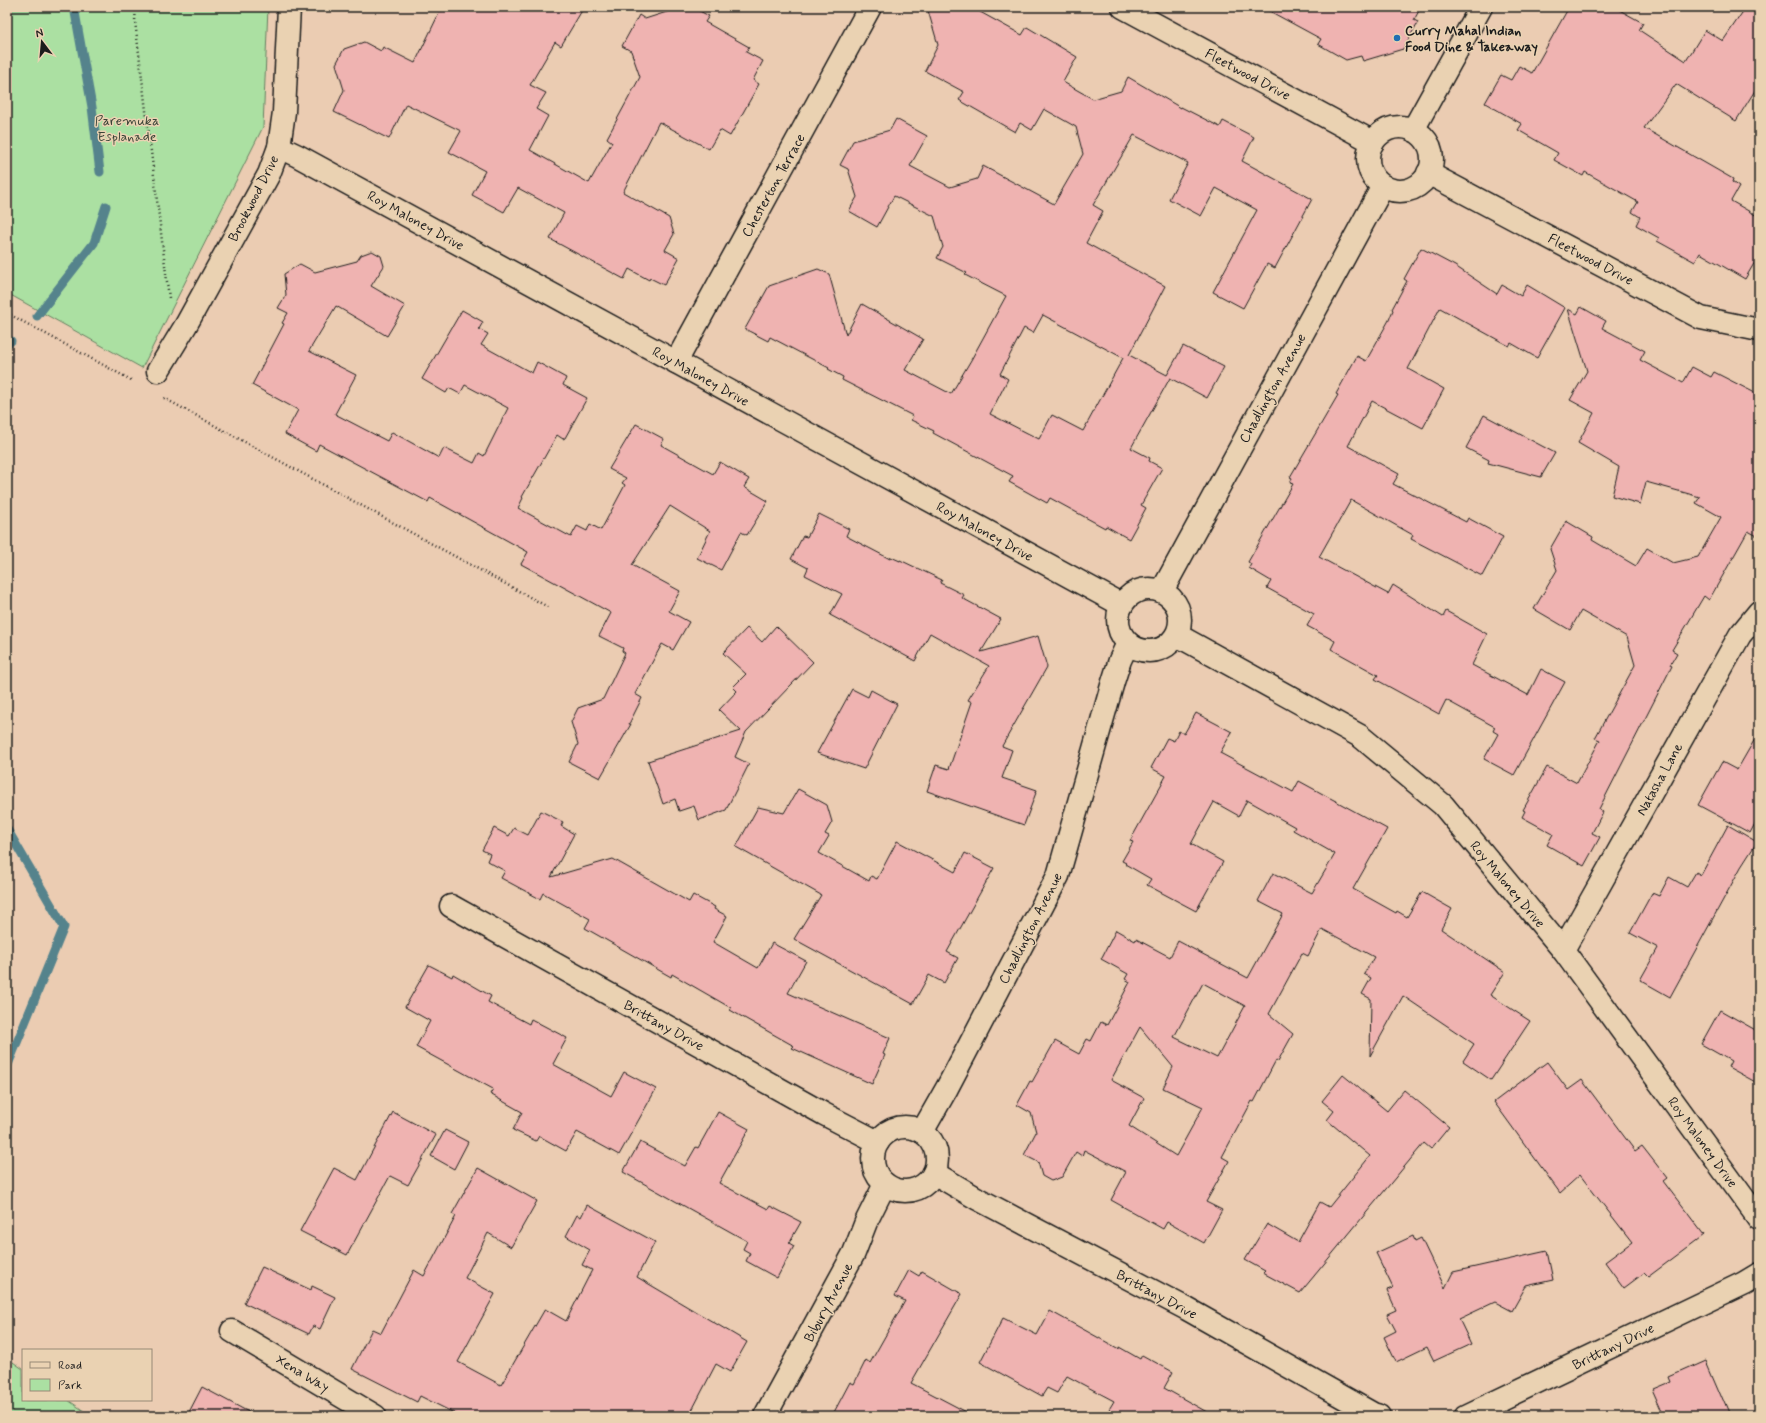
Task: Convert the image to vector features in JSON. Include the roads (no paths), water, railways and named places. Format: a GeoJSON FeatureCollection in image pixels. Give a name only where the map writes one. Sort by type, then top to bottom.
{"type":"FeatureCollection","features":[{"type":"Feature","properties":{"kind":"street","name":"Brookwood Drive"},"geometry":{"type":"LineString","coordinates":[[158,371],[186,325],[265,181],[279,147],[284,112],[289,7]]}},
{"type":"Feature","properties":{"kind":"street","name":"Chesterton Terrace"},"geometry":{"type":"LineString","coordinates":[[676,362],[870,7]]}},
{"type":"Feature","properties":{"kind":"street","name":"Fleetwood Drive"},"geometry":{"type":"LineString","coordinates":[[1124,7],[1373,142]]}},
{"type":"Feature","properties":{"kind":"street"},"geometry":{"type":"LineString","coordinates":[[1414,130],[1481,7]]}},
{"type":"Feature","properties":{"kind":"street"},"geometry":{"type":"LineString","coordinates":[[1405,127],[1414,130],[1422,136],[1428,144],[1432,163],[1428,172],[1422,181],[1414,187],[1403,190],[1393,190],[1383,186],[1375,179],[1369,166],[1369,151],[1373,142],[1387,129],[1405,127]]}},
{"type":"Feature","properties":{"kind":"street","name":"Roy Maloney Drive"},"geometry":{"type":"LineString","coordinates":[[279,147],[1122,605]]}},
{"type":"Feature","properties":{"kind":"street","name":"Fleetwood Drive"},"geometry":{"type":"LineString","coordinates":[[1428,172],[1701,318],[1759,330]]}},
{"type":"Feature","properties":{"kind":"street","name":"Chadlington Avenue"},"geometry":{"type":"LineString","coordinates":[[1162,591],[1383,186]]}},
{"type":"Feature","properties":{"kind":"street"},"geometry":{"type":"LineString","coordinates":[[1144,589],[1162,591],[1171,597],[1177,605],[1181,615],[1181,625],[1178,635],[1164,649],[1154,651],[1136,649],[1128,644],[1121,635],[1118,625],[1118,615],[1122,605],[1131,595],[1144,589]]}},
{"type":"Feature","properties":{"kind":"street","name":"Natasha Lane"},"geometry":{"type":"LineString","coordinates":[[1563,950],[1740,635],[1759,612]]}},
{"type":"Feature","properties":{"kind":"street","name":"Roy Maloney Drive"},"geometry":{"type":"LineString","coordinates":[[1178,635],[1360,736],[1443,805],[1563,950],[1759,1219]]}},
{"type":"Feature","properties":{"kind":"street","name":"Chadlington Avenue"},"geometry":{"type":"LineString","coordinates":[[922,1132],[947,1088],[1058,876],[1113,682],[1120,660],[1128,644]]}},
{"type":"Feature","properties":{"kind":"street","name":"Brittany Drive"},"geometry":{"type":"LineString","coordinates":[[451,906],[817,1110],[878,1142]]}},
{"type":"Feature","properties":{"kind":"street"},"geometry":{"type":"LineString","coordinates":[[903,1127],[913,1128],[922,1132],[935,1146],[937,1155],[934,1174],[928,1181],[912,1190],[902,1191],[893,1189],[878,1178],[872,1160],[874,1150],[878,1142],[884,1134],[893,1129],[903,1127]]}},
{"type":"Feature","properties":{"kind":"street","name":"Brittany Drive"},"geometry":{"type":"LineString","coordinates":[[934,1174],[978,1199],[1187,1309],[1373,1414],[1380,1416]]}},
{"type":"Feature","properties":{"kind":"street","name":"Bibury Avenue"},"geometry":{"type":"LineString","coordinates":[[765,1416],[854,1253],[866,1222],[885,1184]]}},
{"type":"Feature","properties":{"kind":"street","name":"Brittany Drive"},"geometry":{"type":"LineString","coordinates":[[1466,1416],[1722,1294],[1759,1274]]}},
{"type":"Feature","properties":{"kind":"street","name":"Xena Way"},"geometry":{"type":"LineString","coordinates":[[232,1330],[375,1416]]}},
{"type":"Feature","properties":{"kind":"waterway"},"geometry":{"type":"LineString","coordinates":[[74,7],[92,107],[100,172]]}},
{"type":"Feature","properties":{"kind":"waterway"},"geometry":{"type":"LineString","coordinates":[[37,316],[94,243],[106,206]]}},
{"type":"Feature","properties":{"kind":"waterway"},"geometry":{"type":"LineString","coordinates":[[7,344],[11,341]]}},
{"type":"Feature","properties":{"kind":"waterway"},"geometry":{"type":"LineString","coordinates":[[7,829],[64,927],[7,1067]]}},
{"type":"Feature","properties":{"kind":"place","name":"Curry Mahal Indian Food Dine & Takeaway"},"geometry":{"type":"Point","coordinates":[1397,38]}},
{"type":"Feature","properties":{"kind":"park label","name":"Paremuka Esplanade"},"geometry":{"type":"Point","coordinates":[127,128]}}]}
